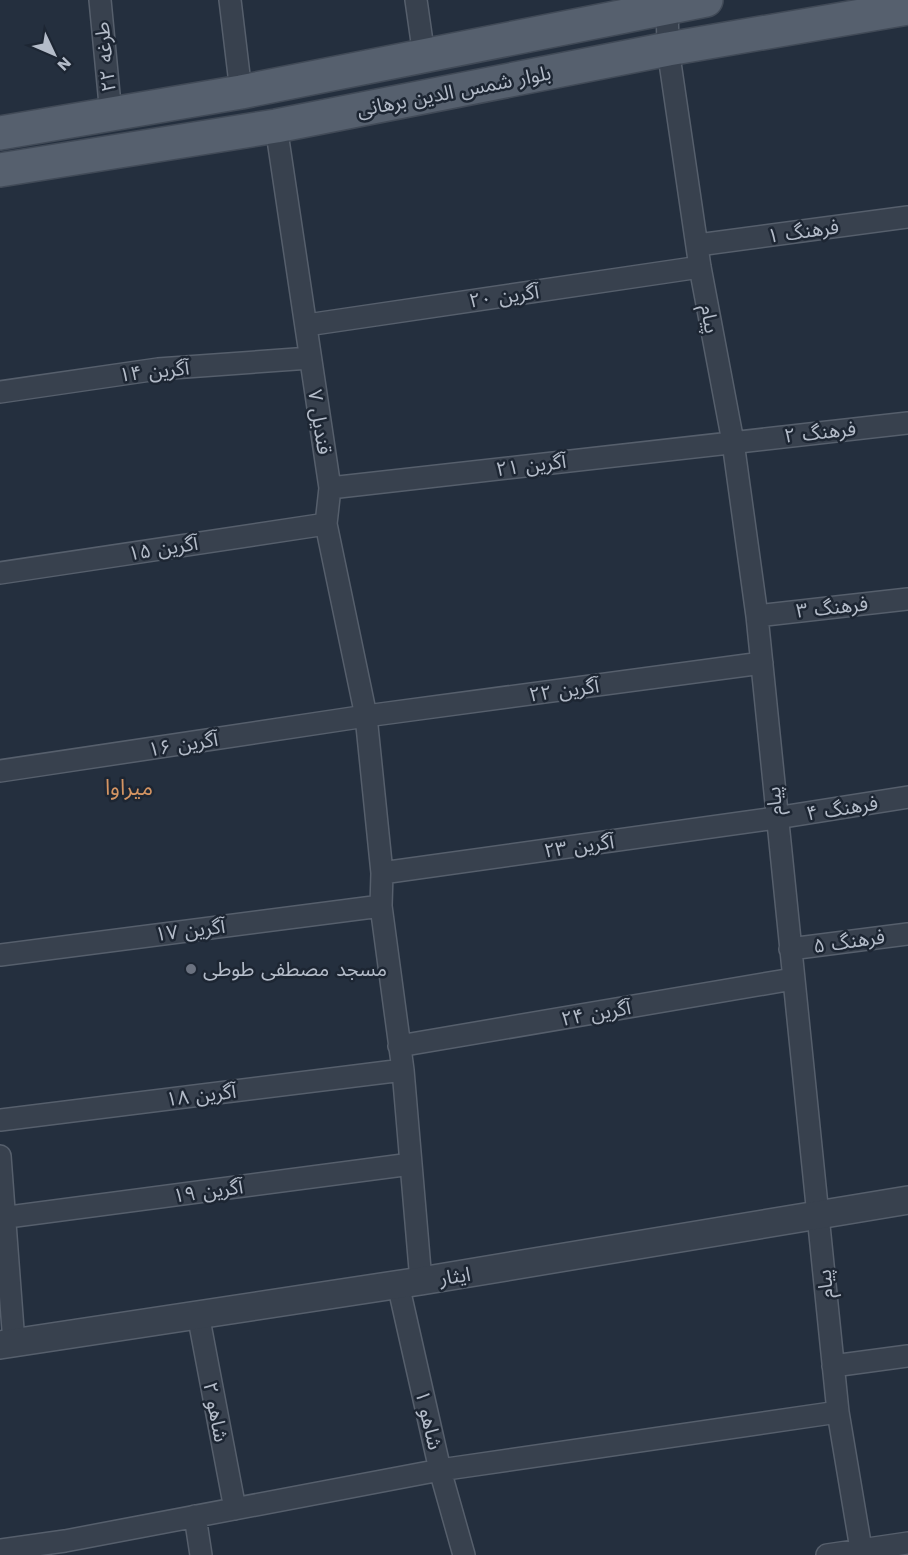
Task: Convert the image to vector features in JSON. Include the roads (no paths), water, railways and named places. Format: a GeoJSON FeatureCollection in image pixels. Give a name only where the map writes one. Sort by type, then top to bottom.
{"type":"FeatureCollection","features":[{"type":"Feature","properties":{"kind":"main road","name":"بلوار شمس الدین برهانی"},"geometry":{"type":"LineString","coordinates":[[0,133],[241,92],[424,56],[667,3],[706,0]]}},
{"type":"Feature","properties":{"kind":"main road","name":"بلوار شمس الدین برهانی"},"geometry":{"type":"LineString","coordinates":[[0,171],[276,126],[668,49],[908,8]]}},
{"type":"Feature","properties":{"kind":"street","name":"طرغه ۲۲"},"geometry":{"type":"LineString","coordinates":[[100,0],[111,115]]}},
{"type":"Feature","properties":{"kind":"street"},"geometry":{"type":"LineString","coordinates":[[230,0],[241,92]]}},
{"type":"Feature","properties":{"kind":"street"},"geometry":{"type":"LineString","coordinates":[[416,0],[424,56]]}},
{"type":"Feature","properties":{"kind":"street","name":"پیام"},"geometry":{"type":"LineString","coordinates":[[667,3],[668,49],[700,267],[733,442],[757,616],[838,1412],[862,1553]]}},
{"type":"Feature","properties":{"kind":"street","name":"۷ قندیل"},"geometry":{"type":"LineString","coordinates":[[276,126],[330,488],[326,524],[366,716],[382,873],[381,906],[399,1046]]}},
{"type":"Feature","properties":{"kind":"street","name":"فرهنگ ۱"},"geometry":{"type":"LineString","coordinates":[[698,245],[908,217]]}},
{"type":"Feature","properties":{"kind":"street","name":"آگرین ۲۰"},"geometry":{"type":"LineString","coordinates":[[307,325],[700,267]]}},
{"type":"Feature","properties":{"kind":"street","name":"آگرین ۱۴"},"geometry":{"type":"LineString","coordinates":[[0,392],[158,369],[310,358]]}},
{"type":"Feature","properties":{"kind":"street","name":"فرهنگ ۲"},"geometry":{"type":"LineString","coordinates":[[733,442],[908,423]]}},
{"type":"Feature","properties":{"kind":"street","name":"آگرین ۲۱"},"geometry":{"type":"LineString","coordinates":[[330,488],[733,442]]}},
{"type":"Feature","properties":{"kind":"street","name":"آگرین ۱۵"},"geometry":{"type":"LineString","coordinates":[[0,573],[326,524]]}},
{"type":"Feature","properties":{"kind":"street","name":"فرهنگ ۳"},"geometry":{"type":"LineString","coordinates":[[757,616],[908,599]]}},
{"type":"Feature","properties":{"kind":"street","name":"آگرین ۲۲"},"geometry":{"type":"LineString","coordinates":[[366,716],[762,663]]}},
{"type":"Feature","properties":{"kind":"street","name":"آگرین ۱۶"},"geometry":{"type":"LineString","coordinates":[[0,771],[366,716]]}},
{"type":"Feature","properties":{"kind":"street","name":"فرهنگ ۴"},"geometry":{"type":"LineString","coordinates":[[776,818],[908,797]]}},
{"type":"Feature","properties":{"kind":"street","name":"آگرین ۲۳"},"geometry":{"type":"LineString","coordinates":[[382,873],[776,818]]}},
{"type":"Feature","properties":{"kind":"street","name":"آگرین ۱۷"},"geometry":{"type":"LineString","coordinates":[[0,955],[381,906]]}},
{"type":"Feature","properties":{"kind":"street","name":"فرهنگ ۵"},"geometry":{"type":"LineString","coordinates":[[790,949],[908,934]]}},
{"type":"Feature","properties":{"kind":"street","name":"آگرین ۲۴"},"geometry":{"type":"LineString","coordinates":[[399,1046],[793,979]]}},
{"type":"Feature","properties":{"kind":"street","name":"شاهو ۱"},"geometry":{"type":"LineString","coordinates":[[399,1046],[411,1164],[409,1283],[440,1470],[464,1555]]}},
{"type":"Feature","properties":{"kind":"street","name":"آگرین ۱۸"},"geometry":{"type":"LineString","coordinates":[[0,1120],[403,1070]]}},
{"type":"Feature","properties":{"kind":"street"},"geometry":{"type":"LineString","coordinates":[[0,1156],[7,1344]]}},
{"type":"Feature","properties":{"kind":"street","name":"آگرین ۱۹"},"geometry":{"type":"LineString","coordinates":[[2,1218],[411,1164]]}},
{"type":"Feature","properties":{"kind":"street","name":"ایثار"},"geometry":{"type":"LineString","coordinates":[[7,1344],[409,1283],[908,1200]]}},
{"type":"Feature","properties":{"kind":"street","name":"شاهو ۲"},"geometry":{"type":"LineString","coordinates":[[198,1314],[236,1509]]}},
{"type":"Feature","properties":{"kind":"street"},"geometry":{"type":"LineString","coordinates":[[833,1366],[908,1356]]}},
{"type":"Feature","properties":{"kind":"street"},"geometry":{"type":"LineString","coordinates":[[0,1550],[66,1548],[195,1516],[440,1470],[838,1412]]}},
{"type":"Feature","properties":{"kind":"street"},"geometry":{"type":"LineString","coordinates":[[195,1516],[201,1555]]}},
{"type":"Feature","properties":{"kind":"street"},"geometry":{"type":"LineString","coordinates":[[826,1555],[862,1553],[908,1543]]}},
{"type":"Feature","properties":{"kind":"place","name":"مسجد مصطفی طوطی"},"geometry":{"type":"Point","coordinates":[191,969]}},
{"type":"Feature","properties":{"kind":"district","name":"میراوا"},"geometry":{"type":"Point","coordinates":[129,787]}}]}
